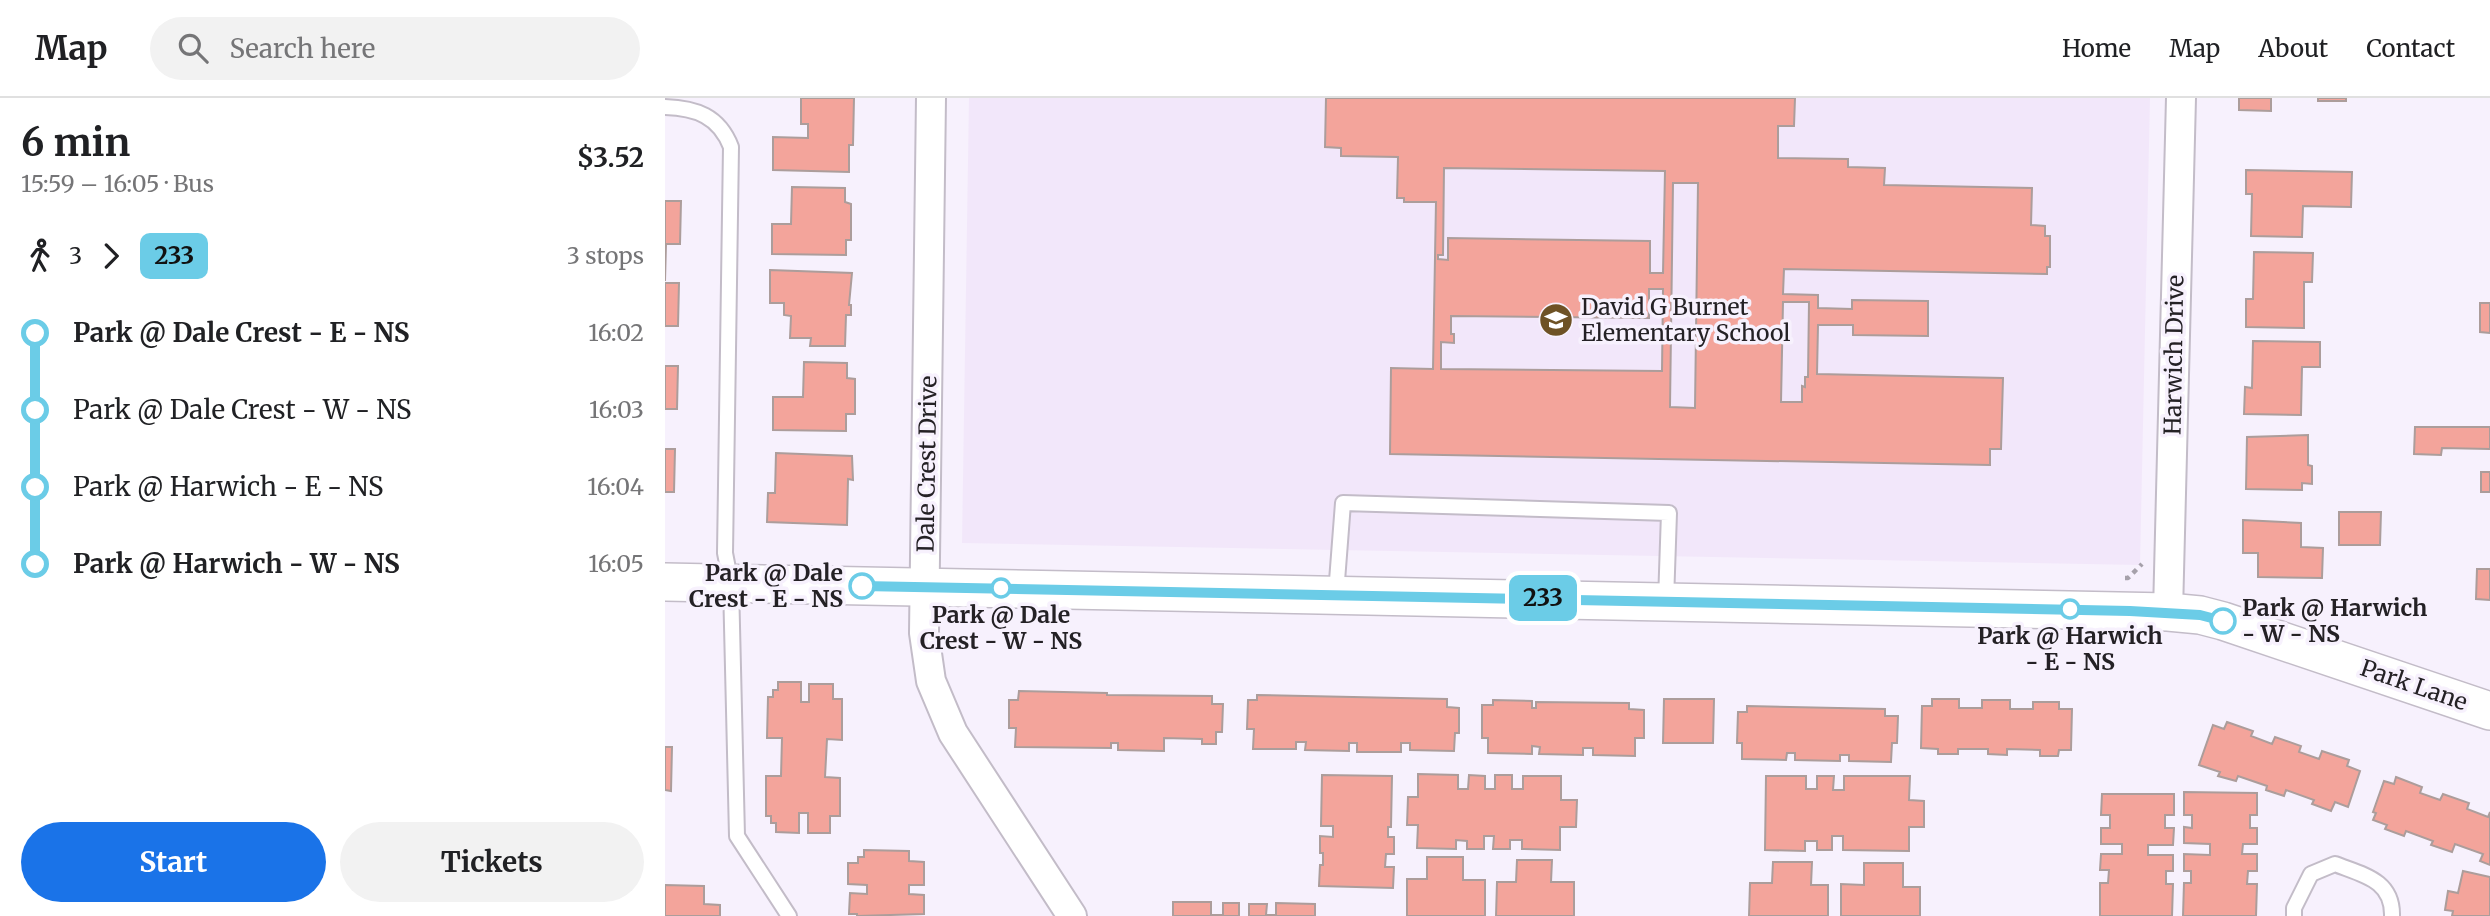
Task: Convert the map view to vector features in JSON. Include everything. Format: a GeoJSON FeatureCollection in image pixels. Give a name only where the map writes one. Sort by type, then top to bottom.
{"type":"FeatureCollection","features":[{"type":"Feature","properties":{"kind":"street","name":"Dale Crest Drive"},"geometry":{"type":"LineString","coordinates":[[932,98],[924,633],[931,681],[953,733],[1072,916]]}},
{"type":"Feature","properties":{"kind":"street","name":"Harwich Drive"},"geometry":{"type":"LineString","coordinates":[[2168,612],[2181,98]]}},
{"type":"Feature","properties":{"kind":"street","name":"Park Lane"},"geometry":{"type":"LineString","coordinates":[[665,582],[2168,612],[2200,615],[2223,621],[2490,711]]}},
{"type":"Feature","properties":{"kind":"lane"},"geometry":{"type":"LineString","coordinates":[[665,107],[688,108],[706,117],[717,124],[731,147],[725,553],[731,584],[737,836],[789,916]]}},
{"type":"Feature","properties":{"kind":"lane"},"geometry":{"type":"LineString","coordinates":[[1336,594],[1343,503],[1669,513],[1667,601]]}},
{"type":"Feature","properties":{"kind":"lane"},"geometry":{"type":"LineString","coordinates":[[2294,916],[2294,908],[2311,874],[2335,864],[2378,881],[2393,903],[2392,916]]}},
{"type":"Feature","properties":{"kind":"shaded area","name":"David G Burnet Elementary School"},"geometry":{"type":"Polygon","coordinates":[[[969,98],[2150,98],[2140,565],[962,543],[969,98]]]}},
{"type":"Feature","properties":{"kind":"building"},"geometry":{"type":"Polygon","coordinates":[[[801,98],[854,98],[853,145],[849,145],[849,172],[773,170],[773,137],[808,138],[808,124],[801,124],[801,98]]]}},
{"type":"Feature","properties":{"kind":"building"},"geometry":{"type":"Polygon","coordinates":[[[1326,98],[1795,98],[1794,126],[1778,126],[1778,158],[1848,159],[1848,167],[1885,168],[1884,185],[2032,188],[2031,225],[2045,226],[2045,236],[2050,236],[2050,267],[2047,267],[2047,274],[1784,269],[1783,294],[1818,295],[1818,308],[1852,309],[1852,300],[1928,301],[1928,336],[1853,335],[1853,325],[1818,325],[1817,374],[2003,378],[2001,449],[1990,449],[1990,465],[1390,454],[1391,368],[1433,369],[1436,202],[1404,202],[1404,198],[1397,198],[1398,157],[1341,156],[1341,148],[1325,147],[1326,98]],[[1444,168],[1443,255],[1438,255],[1438,259],[1448,260],[1448,238],[1650,241],[1650,273],[1663,273],[1665,171],[1444,168]],[[1673,183],[1670,407],[1695,408],[1698,183],[1673,183]],[[1649,289],[1649,318],[1451,316],[1454,343],[1441,342],[1441,369],[1662,371],[1663,289],[1649,289]],[[1783,302],[1781,402],[1802,402],[1802,386],[1805,387],[1805,377],[1808,377],[1809,302],[1783,302]]]}},
{"type":"Feature","properties":{"kind":"building"},"geometry":{"type":"Polygon","coordinates":[[[2239,98],[2271,98],[2271,111],[2239,110],[2239,98]]]}},
{"type":"Feature","properties":{"kind":"building"},"geometry":{"type":"Polygon","coordinates":[[[2318,98],[2346,98],[2346,101],[2318,101],[2318,98]]]}},
{"type":"Feature","properties":{"kind":"building"},"geometry":{"type":"Polygon","coordinates":[[[2246,170],[2352,172],[2351,207],[2303,206],[2302,237],[2251,236],[2252,194],[2246,194],[2246,170]]]}},
{"type":"Feature","properties":{"kind":"building"},"geometry":{"type":"Polygon","coordinates":[[[792,187],[845,188],[845,202],[851,204],[851,240],[846,240],[846,255],[772,254],[772,224],[791,224],[792,187]]]}},
{"type":"Feature","properties":{"kind":"building"},"geometry":{"type":"Polygon","coordinates":[[[665,201],[681,201],[680,244],[666,244],[665,281],[665,201]]]}},
{"type":"Feature","properties":{"kind":"building"},"geometry":{"type":"Polygon","coordinates":[[[2254,252],[2313,253],[2312,282],[2304,282],[2304,328],[2246,327],[2246,299],[2253,299],[2254,252]]]}},
{"type":"Feature","properties":{"kind":"building"},"geometry":{"type":"Polygon","coordinates":[[[770,270],[852,273],[849,305],[851,315],[846,315],[845,346],[810,346],[811,338],[790,338],[791,316],[784,315],[784,303],[770,303],[770,270]]]}},
{"type":"Feature","properties":{"kind":"building"},"geometry":{"type":"Polygon","coordinates":[[[665,283],[679,283],[678,326],[665,326],[665,283]]]}},
{"type":"Feature","properties":{"kind":"building"},"geometry":{"type":"Polygon","coordinates":[[[2480,303],[2490,303],[2490,333],[2480,332],[2480,303]]]}},
{"type":"Feature","properties":{"kind":"building"},"geometry":{"type":"Polygon","coordinates":[[[2253,341],[2320,342],[2320,367],[2302,367],[2301,415],[2244,414],[2245,387],[2252,388],[2253,341]]]}},
{"type":"Feature","properties":{"kind":"building"},"geometry":{"type":"Polygon","coordinates":[[[804,362],[847,363],[847,378],[855,379],[855,414],[846,414],[846,431],[773,430],[773,397],[803,397],[804,362]]]}},
{"type":"Feature","properties":{"kind":"building"},"geometry":{"type":"Polygon","coordinates":[[[665,366],[678,366],[677,409],[665,409],[665,366]]]}},
{"type":"Feature","properties":{"kind":"building"},"geometry":{"type":"Polygon","coordinates":[[[2415,427],[2490,427],[2490,449],[2442,448],[2441,455],[2414,454],[2415,427]]]}},
{"type":"Feature","properties":{"kind":"building"},"geometry":{"type":"Polygon","coordinates":[[[2308,435],[2308,465],[2312,466],[2312,484],[2302,483],[2302,490],[2246,489],[2247,437],[2308,435]]]}},
{"type":"Feature","properties":{"kind":"building"},"geometry":{"type":"Polygon","coordinates":[[[665,449],[675,449],[674,492],[665,492],[665,449]]]}},
{"type":"Feature","properties":{"kind":"building"},"geometry":{"type":"Polygon","coordinates":[[[776,453],[852,456],[853,480],[848,479],[847,525],[767,522],[768,493],[775,493],[776,453]]]}},
{"type":"Feature","properties":{"kind":"building"},"geometry":{"type":"Polygon","coordinates":[[[2481,472],[2490,472],[2490,492],[2481,492],[2481,472]]]}},
{"type":"Feature","properties":{"kind":"building"},"geometry":{"type":"Polygon","coordinates":[[[2339,512],[2381,512],[2380,545],[2339,545],[2339,512]]]}},
{"type":"Feature","properties":{"kind":"building"},"geometry":{"type":"Polygon","coordinates":[[[2243,520],[2301,523],[2301,547],[2323,548],[2322,578],[2258,577],[2258,553],[2243,553],[2243,520]]]}},
{"type":"Feature","properties":{"kind":"building"},"geometry":{"type":"Polygon","coordinates":[[[2477,569],[2490,569],[2490,600],[2476,599],[2477,569]]]}},
{"type":"Feature","properties":{"kind":"building"},"geometry":{"type":"Polygon","coordinates":[[[778,682],[801,682],[801,702],[809,702],[809,684],[833,684],[833,699],[842,699],[842,740],[827,739],[825,777],[840,778],[840,816],[830,816],[830,833],[808,833],[808,813],[799,813],[799,833],[776,832],[776,823],[771,823],[771,816],[766,816],[766,776],[781,776],[782,738],[767,738],[768,697],[773,697],[773,690],[778,690],[778,682]]]}},
{"type":"Feature","properties":{"kind":"building"},"geometry":{"type":"Polygon","coordinates":[[[1019,691],[1212,696],[1212,704],[1223,704],[1222,732],[1216,732],[1216,744],[1202,744],[1202,739],[1164,738],[1164,751],[1118,750],[1118,743],[1111,743],[1111,748],[1015,747],[1016,728],[1009,728],[1009,700],[1018,700],[1019,691]]]}},
{"type":"Feature","properties":{"kind":"building"},"geometry":{"type":"Polygon","coordinates":[[[1257,695],[1447,699],[1447,707],[1459,708],[1459,733],[1455,733],[1454,751],[1410,750],[1410,743],[1401,743],[1401,752],[1357,752],[1357,743],[1349,743],[1349,751],[1305,750],[1306,742],[1296,742],[1296,749],[1253,749],[1254,729],[1247,729],[1248,700],[1257,700],[1257,695]]]}},
{"type":"Feature","properties":{"kind":"building"},"geometry":{"type":"Polygon","coordinates":[[[1664,699],[1714,699],[1713,743],[1663,743],[1664,699]]]}},
{"type":"Feature","properties":{"kind":"building"},"geometry":{"type":"Polygon","coordinates":[[[1932,699],[1959,699],[1959,708],[1982,708],[1982,700],[2010,700],[2010,709],[2033,709],[2033,702],[2059,702],[2059,709],[2072,709],[2071,750],[2059,750],[2058,756],[2040,756],[2040,750],[2007,749],[2007,755],[1988,754],[1988,749],[1958,749],[1958,754],[1938,754],[1938,749],[1921,748],[1922,706],[1932,706],[1932,699]]]}},
{"type":"Feature","properties":{"kind":"building"},"geometry":{"type":"Polygon","coordinates":[[[1493,700],[1532,701],[1532,708],[1536,708],[1536,702],[1629,703],[1629,709],[1644,710],[1644,738],[1635,738],[1635,756],[1593,755],[1593,748],[1583,748],[1583,755],[1539,754],[1540,747],[1532,746],[1532,754],[1488,753],[1488,738],[1482,738],[1482,705],[1493,705],[1493,700]]]}},
{"type":"Feature","properties":{"kind":"building"},"geometry":{"type":"Polygon","coordinates":[[[1747,706],[1885,709],[1885,716],[1898,716],[1897,743],[1892,743],[1891,762],[1849,761],[1849,755],[1840,755],[1840,761],[1795,760],[1795,753],[1787,753],[1786,760],[1742,759],[1742,743],[1737,743],[1738,712],[1747,712],[1747,706]]]}},
{"type":"Feature","properties":{"kind":"building"},"geometry":{"type":"Polygon","coordinates":[[[2227,722],[2253,731],[2251,736],[2272,744],[2275,737],[2301,746],[2299,752],[2319,759],[2322,751],[2349,760],[2347,766],[2360,771],[2348,807],[2335,802],[2331,811],[2312,804],[2314,800],[2286,790],[2284,796],[2266,790],[2267,786],[2238,776],[2236,781],[2218,776],[2220,772],[2199,765],[2213,725],[2224,729],[2227,722]]]}},
{"type":"Feature","properties":{"kind":"building"},"geometry":{"type":"Polygon","coordinates":[[[665,747],[672,747],[671,791],[665,790],[665,747]]]}},
{"type":"Feature","properties":{"kind":"building"},"geometry":{"type":"Polygon","coordinates":[[[1418,774],[1458,775],[1458,789],[1468,789],[1469,775],[1485,776],[1485,789],[1495,789],[1495,775],[1512,775],[1512,789],[1523,789],[1523,776],[1561,776],[1561,800],[1577,800],[1576,827],[1560,827],[1560,850],[1522,849],[1522,840],[1510,840],[1510,849],[1493,849],[1494,836],[1484,836],[1484,849],[1467,849],[1467,841],[1456,840],[1456,849],[1417,848],[1418,825],[1407,825],[1408,797],[1418,797],[1418,774]]]}},
{"type":"Feature","properties":{"kind":"building"},"geometry":{"type":"Polygon","coordinates":[[[1322,775],[1392,776],[1391,827],[1388,827],[1388,837],[1394,837],[1394,854],[1386,854],[1385,867],[1394,867],[1393,888],[1319,886],[1320,865],[1323,865],[1320,836],[1333,837],[1333,826],[1321,826],[1322,775]]]}},
{"type":"Feature","properties":{"kind":"building"},"geometry":{"type":"Polygon","coordinates":[[[1766,776],[1806,776],[1806,789],[1817,789],[1817,776],[1834,776],[1833,790],[1844,790],[1844,776],[1910,776],[1909,800],[1924,801],[1924,827],[1909,827],[1909,851],[1843,850],[1843,836],[1832,836],[1832,850],[1817,850],[1817,841],[1805,841],[1805,851],[1765,850],[1766,776]]]}},
{"type":"Feature","properties":{"kind":"building"},"geometry":{"type":"Polygon","coordinates":[[[2396,777],[2422,787],[2420,793],[2440,800],[2443,794],[2469,803],[2467,809],[2488,817],[2490,812],[2490,865],[2480,861],[2483,854],[2455,844],[2452,852],[2431,845],[2433,841],[2406,831],[2404,836],[2385,829],[2387,825],[2373,820],[2376,813],[2373,812],[2384,781],[2394,784],[2396,777]]]}},
{"type":"Feature","properties":{"kind":"building"},"geometry":{"type":"Polygon","coordinates":[[[2184,792],[2257,793],[2257,815],[2250,815],[2250,828],[2257,828],[2257,844],[2243,844],[2242,854],[2257,854],[2257,871],[2248,871],[2247,884],[2257,884],[2256,916],[2183,916],[2184,883],[2191,883],[2191,871],[2184,871],[2184,854],[2210,855],[2210,844],[2184,843],[2184,827],[2192,828],[2192,815],[2184,815],[2184,792]]]}},
{"type":"Feature","properties":{"kind":"building"},"geometry":{"type":"Polygon","coordinates":[[[2102,794],[2174,794],[2174,815],[2165,815],[2165,828],[2174,828],[2173,845],[2148,845],[2148,855],[2173,855],[2173,871],[2166,871],[2166,884],[2173,884],[2172,916],[2100,916],[2100,883],[2108,883],[2109,870],[2100,870],[2101,854],[2122,854],[2122,844],[2101,844],[2101,828],[2110,828],[2110,815],[2101,815],[2102,794]]]}},
{"type":"Feature","properties":{"kind":"building"},"geometry":{"type":"Polygon","coordinates":[[[864,850],[909,851],[909,861],[924,862],[924,885],[909,885],[909,894],[924,895],[924,914],[849,914],[850,893],[867,894],[867,885],[848,884],[848,863],[858,863],[858,857],[864,857],[864,850]]]}},
{"type":"Feature","properties":{"kind":"building"},"geometry":{"type":"Polygon","coordinates":[[[1427,857],[1463,857],[1463,880],[1485,880],[1485,916],[1407,916],[1407,879],[1427,879],[1427,857]]]}},
{"type":"Feature","properties":{"kind":"building"},"geometry":{"type":"Polygon","coordinates":[[[1517,860],[1552,860],[1551,882],[1574,882],[1574,916],[1496,916],[1497,882],[1516,882],[1517,860]]]}},
{"type":"Feature","properties":{"kind":"building"},"geometry":{"type":"Polygon","coordinates":[[[1773,862],[1812,862],[1811,885],[1828,885],[1828,916],[1749,916],[1750,883],[1772,883],[1773,862]]]}},
{"type":"Feature","properties":{"kind":"building"},"geometry":{"type":"Polygon","coordinates":[[[1864,863],[1903,863],[1903,887],[1920,887],[1920,916],[1841,916],[1841,884],[1864,885],[1864,863]]]}},
{"type":"Feature","properties":{"kind":"building"},"geometry":{"type":"Polygon","coordinates":[[[2463,871],[2490,877],[2490,916],[2452,916],[2453,911],[2445,910],[2448,891],[2458,893],[2463,871]]]}},
{"type":"Feature","properties":{"kind":"building"},"geometry":{"type":"Polygon","coordinates":[[[665,885],[704,886],[704,904],[720,905],[720,916],[665,916],[665,885]]]}},
{"type":"Feature","properties":{"kind":"building"},"geometry":{"type":"Polygon","coordinates":[[[1173,902],[1211,902],[1211,915],[1223,915],[1223,903],[1239,903],[1239,916],[1173,916],[1173,902]]]}},
{"type":"Feature","properties":{"kind":"building"},"geometry":{"type":"Polygon","coordinates":[[[1276,903],[1315,904],[1315,916],[1249,916],[1249,904],[1267,904],[1266,915],[1276,915],[1276,903]]]}},
{"type":"Feature","properties":{"kind":"bus line","name":"233"},"geometry":{"type":"LineString","coordinates":[[862,586],[2130,611],[2200,615],[2223,621]]}},
{"type":"Feature","properties":{"kind":"place","name":"David G Burnet Elementary School"},"geometry":{"type":"Point","coordinates":[1556,320]}},
{"type":"Feature","properties":{"kind":"place","name":"Park @ Dale Crest - E - NS"},"geometry":{"type":"Point","coordinates":[862,586]}},
{"type":"Feature","properties":{"kind":"place","name":"Park @ Dale Crest - W - NS"},"geometry":{"type":"Point","coordinates":[1001,588]}},
{"type":"Feature","properties":{"kind":"place","name":"Park @ Harwich - E - NS"},"geometry":{"type":"Point","coordinates":[2070,609]}},
{"type":"Feature","properties":{"kind":"place","name":"Park @ Harwich - W - NS"},"geometry":{"type":"Point","coordinates":[2223,621]}}]}
